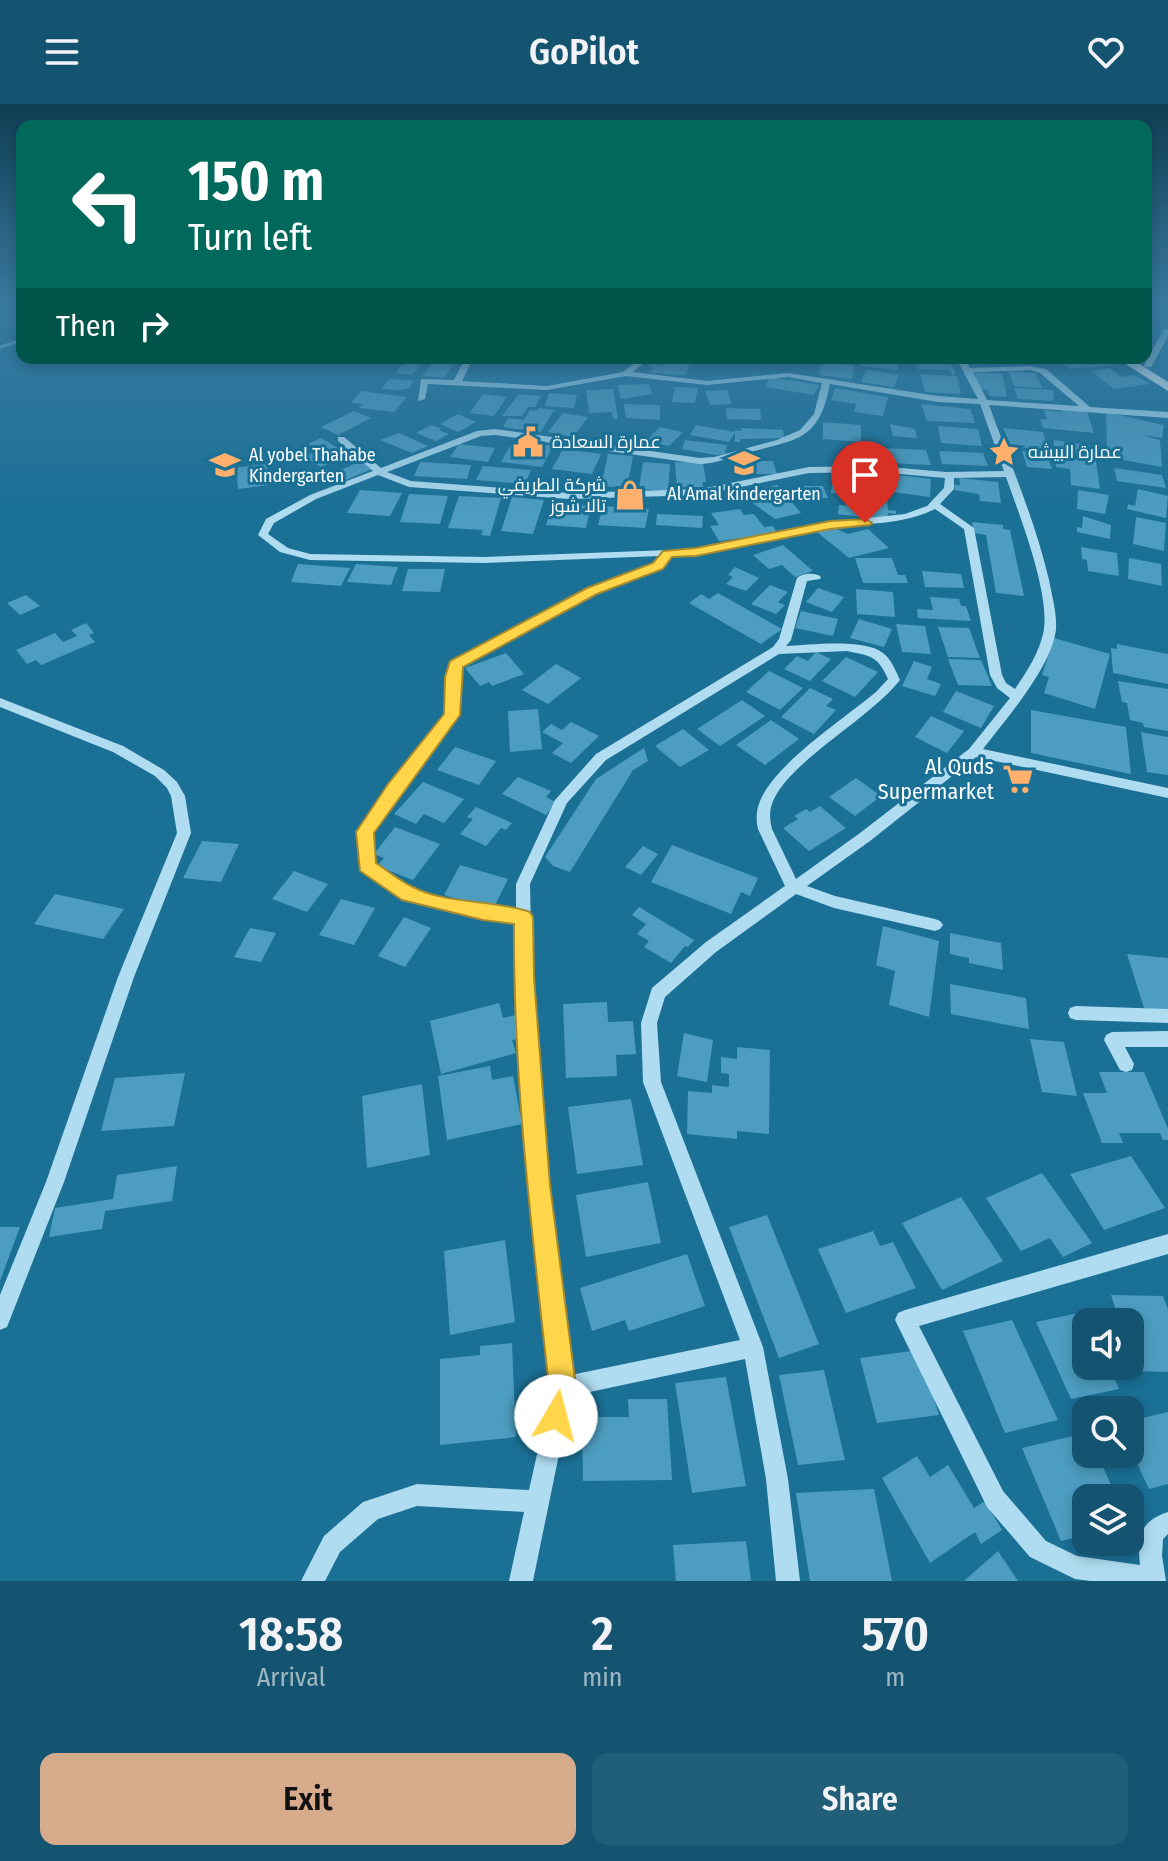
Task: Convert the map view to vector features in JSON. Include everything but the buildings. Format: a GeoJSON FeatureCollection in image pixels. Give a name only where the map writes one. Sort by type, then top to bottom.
{"type":"FeatureCollection","features":[{"type":"Feature","properties":{"kind":"main road"},"geometry":{"type":"LineString","coordinates":[[1147,374],[1168,387]]}},
{"type":"Feature","properties":{"kind":"street"},"geometry":{"type":"LineString","coordinates":[[456,384],[461,374]]}},
{"type":"Feature","properties":{"kind":"street"},"geometry":{"type":"LineString","coordinates":[[421,399],[424,381],[547,388],[626,374],[707,383],[788,375],[938,399],[1086,408],[1168,418]]}},
{"type":"Feature","properties":{"kind":"street"},"geometry":{"type":"LineString","coordinates":[[788,1581],[777,1479],[753,1347],[652,1082],[649,1023],[658,993],[711,947],[865,837],[974,752],[1017,697],[1042,656],[1050,630],[1049,606],[1037,551],[983,401],[970,374]]}},
{"type":"Feature","properties":{"kind":"street"},"geometry":{"type":"LineString","coordinates":[[1046,374],[1086,408]]}},
{"type":"Feature","properties":{"kind":"street"},"geometry":{"type":"LineString","coordinates":[[827,380],[819,417],[800,435],[784,442],[744,450],[721,461],[700,461],[495,432],[455,440],[290,509],[270,521],[263,535],[284,550],[310,557],[484,560],[668,553],[726,547],[830,525],[907,517],[934,504],[949,489],[950,475]]}},
{"type":"Feature","properties":{"kind":"street"},"geometry":{"type":"LineString","coordinates":[[341,439],[381,473],[409,484],[569,496],[715,489],[809,470],[1010,474]]}},
{"type":"Feature","properties":{"kind":"street"},"geometry":{"type":"LineString","coordinates":[[715,489],[721,461]]}},
{"type":"Feature","properties":{"kind":"street"},"geometry":{"type":"LineString","coordinates":[[934,504],[969,528],[996,675],[1001,685],[1017,697]]}},
{"type":"Feature","properties":{"kind":"street"},"geometry":{"type":"LineString","coordinates":[[524,917],[483,912],[409,895],[366,866],[365,832],[452,715],[452,677],[456,665],[592,591],[658,566],[668,553]]}},
{"type":"Feature","properties":{"kind":"street"},"geometry":{"type":"LineString","coordinates":[[521,1581],[562,1387],[538,1185],[524,977],[523,884],[562,800],[601,757],[777,650],[785,640],[802,578],[816,577]]}},
{"type":"Feature","properties":{"kind":"street"},"geometry":{"type":"LineString","coordinates":[[777,650],[847,647],[876,653],[887,664],[894,680],[861,714],[805,755],[764,800],[763,818],[770,842],[793,887],[834,902],[935,925]]}},
{"type":"Feature","properties":{"kind":"street"},"geometry":{"type":"LineString","coordinates":[[0,702],[142,762],[172,785],[182,808],[184,833],[126,977],[55,1182],[0,1320]]}},
{"type":"Feature","properties":{"kind":"street"},"geometry":{"type":"LineString","coordinates":[[974,752],[1168,793]]}},
{"type":"Feature","properties":{"kind":"street"},"geometry":{"type":"LineString","coordinates":[[1076,1013],[1168,1016]]}},
{"type":"Feature","properties":{"kind":"street"},"geometry":{"type":"LineString","coordinates":[[1126,1064],[1112,1040],[1168,1039]]}},
{"type":"Feature","properties":{"kind":"street"},"geometry":{"type":"LineString","coordinates":[[1166,1250],[905,1320],[995,1499],[1038,1549],[1075,1567],[1154,1580],[1150,1547],[1153,1533],[1161,1524],[1168,1523]]}},
{"type":"Feature","properties":{"kind":"street"},"geometry":{"type":"LineString","coordinates":[[562,1387],[753,1347]]}},
{"type":"Feature","properties":{"kind":"street"},"geometry":{"type":"LineString","coordinates":[[313,1581],[332,1544],[371,1510],[417,1495],[536,1502]]}},
{"type":"Feature","properties":{"kind":"place","name":"عمارة السعادة"},"geometry":{"type":"Point","coordinates":[528,442]}},
{"type":"Feature","properties":{"kind":"place","name":"عمارة البيشه"},"geometry":{"type":"Point","coordinates":[1004,452]}},
{"type":"Feature","properties":{"kind":"place","name":"Al Amal kindergarten"},"geometry":{"type":"Point","coordinates":[744,463]}},
{"type":"Feature","properties":{"kind":"place","name":"Al yobel Thahabe Kindergarten"},"geometry":{"type":"Point","coordinates":[225,465]}},
{"type":"Feature","properties":{"kind":"place","name":"شركة الطريفي تالا شوز"},"geometry":{"type":"Point","coordinates":[630,495]}},
{"type":"Feature","properties":{"kind":"place","name":"Al Quds Supermarket"},"geometry":{"type":"Point","coordinates":[1018,779]}},
{"type":"Feature","properties":{"kind":"route"},"geometry":{"type":"LineString","coordinates":[[556,1416],[562,1387],[538,1185],[524,977],[524,917],[483,912],[409,895],[366,866],[365,832],[452,715],[452,677],[456,665],[592,591],[658,566],[668,553],[726,547],[830,525],[865,523]]}}]}
